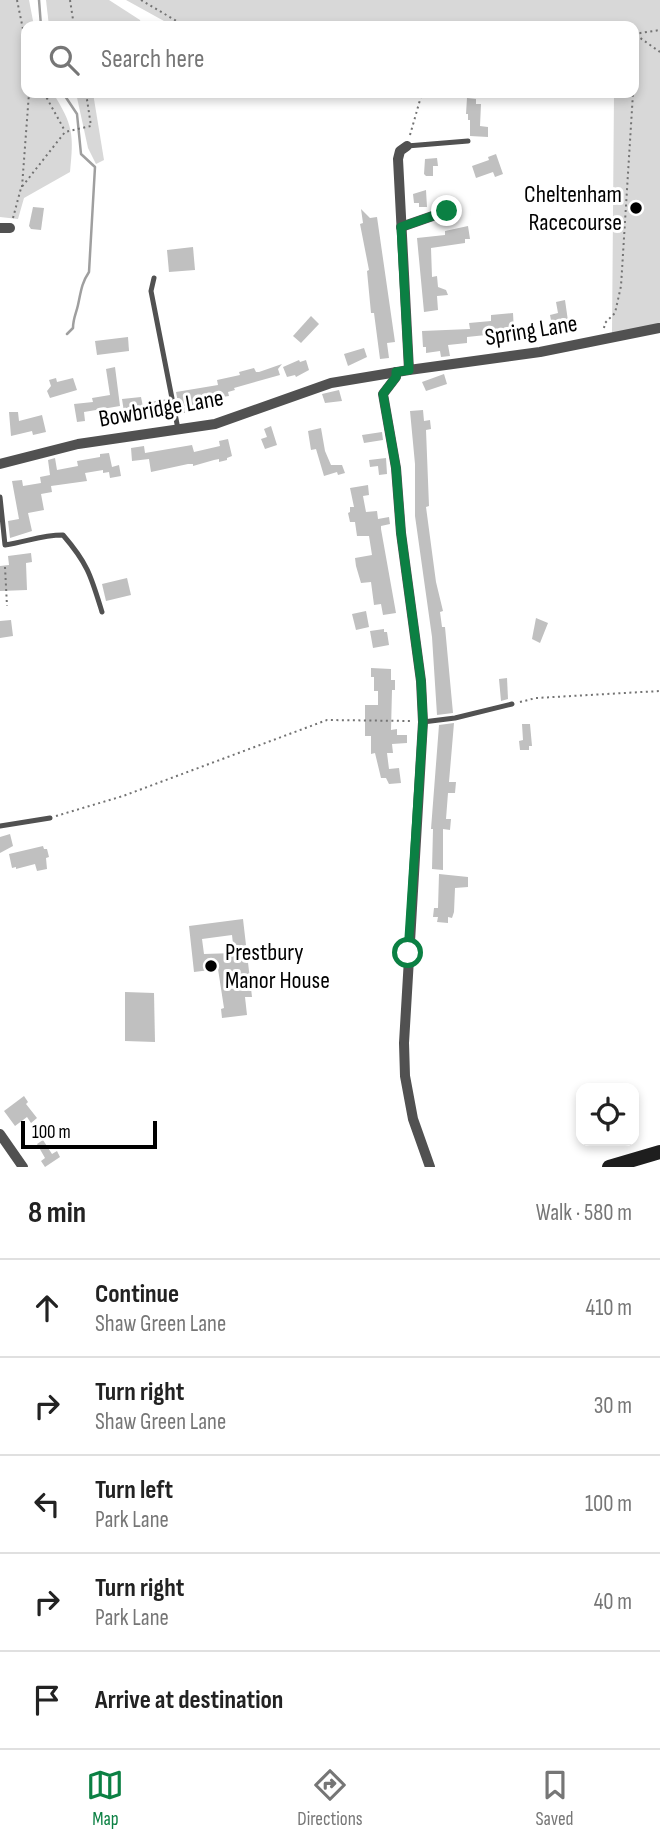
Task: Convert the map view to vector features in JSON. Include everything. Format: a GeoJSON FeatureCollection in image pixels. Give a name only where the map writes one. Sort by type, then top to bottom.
{"type":"FeatureCollection","features":[{"type":"Feature","properties":{"kind":"main road"},"geometry":{"type":"LineString","coordinates":[[609,1167],[660,1152]]}},
{"type":"Feature","properties":{"kind":"street"},"geometry":{"type":"LineString","coordinates":[[407,146],[400,151],[398,159],[409,370]]}},
{"type":"Feature","properties":{"kind":"street"},"geometry":{"type":"LineString","coordinates":[[401,227],[447,211]]}},
{"type":"Feature","properties":{"kind":"street","name":"Spring Lane"},"geometry":{"type":"LineString","coordinates":[[409,370],[540,352],[659,328]]}},
{"type":"Feature","properties":{"kind":"street","name":"Bowbridge Lane"},"geometry":{"type":"LineString","coordinates":[[0,464],[78,444],[215,424],[331,383],[409,370]]}},
{"type":"Feature","properties":{"kind":"street"},"geometry":{"type":"LineString","coordinates":[[383,394],[396,377],[396,372]]}},
{"type":"Feature","properties":{"kind":"street"},"geometry":{"type":"LineString","coordinates":[[367,376],[383,394],[396,468],[401,533],[421,681],[423,722],[404,1043],[410,1108],[430,1167]]}},
{"type":"Feature","properties":{"kind":"street"},"geometry":{"type":"LineString","coordinates":[[0,1134],[23,1167]]}},
{"type":"Feature","properties":{"kind":"lane"},"geometry":{"type":"LineString","coordinates":[[407,146],[468,141]]}},
{"type":"Feature","properties":{"kind":"lane"},"geometry":{"type":"LineString","coordinates":[[154,278],[151,291],[178,429]]}},
{"type":"Feature","properties":{"kind":"lane"},"geometry":{"type":"LineString","coordinates":[[0,496],[5,545],[28,542],[44,535],[63,536],[84,559],[102,612]]}},
{"type":"Feature","properties":{"kind":"lane"},"geometry":{"type":"LineString","coordinates":[[423,722],[455,718],[512,704]]}},
{"type":"Feature","properties":{"kind":"lane"},"geometry":{"type":"LineString","coordinates":[[0,826],[50,818]]}},
{"type":"Feature","properties":{"kind":"path"},"geometry":{"type":"LineString","coordinates":[[17,0],[21,21]]}},
{"type":"Feature","properties":{"kind":"path"},"geometry":{"type":"LineString","coordinates":[[69,0],[73,21]]}},
{"type":"Feature","properties":{"kind":"path"},"geometry":{"type":"LineString","coordinates":[[141,0],[177,21]]}},
{"type":"Feature","properties":{"kind":"path"},"geometry":{"type":"LineString","coordinates":[[639,33],[660,30]]}},
{"type":"Feature","properties":{"kind":"path"},"geometry":{"type":"LineString","coordinates":[[639,37],[660,52]]}},
{"type":"Feature","properties":{"kind":"path"},"geometry":{"type":"LineString","coordinates":[[22,188],[29,98]]}},
{"type":"Feature","properties":{"kind":"path"},"geometry":{"type":"LineString","coordinates":[[47,98],[65,132]]}},
{"type":"Feature","properties":{"kind":"path"},"geometry":{"type":"LineString","coordinates":[[5,228],[22,188],[65,132],[91,126],[87,98]]}},
{"type":"Feature","properties":{"kind":"path"},"geometry":{"type":"LineString","coordinates":[[407,146],[421,98]]}},
{"type":"Feature","properties":{"kind":"path"},"geometry":{"type":"LineString","coordinates":[[603,340],[605,323],[615,313],[621,286],[633,98]]}},
{"type":"Feature","properties":{"kind":"path"},"geometry":{"type":"LineString","coordinates":[[5,567],[6,606]]}},
{"type":"Feature","properties":{"kind":"path"},"geometry":{"type":"LineString","coordinates":[[512,704],[536,698],[660,691]]}},
{"type":"Feature","properties":{"kind":"path"},"geometry":{"type":"LineString","coordinates":[[50,818],[115,799],[327,720],[423,722]]}},
{"type":"Feature","properties":{"kind":"shaded area"},"geometry":{"type":"Polygon","coordinates":[[[0,0],[29,0],[33,21],[21,21],[21,98],[56,98],[65,114],[72,139],[70,172],[24,198],[18,219],[0,217],[0,0]]]}},
{"type":"Feature","properties":{"kind":"shaded area"},"geometry":{"type":"Polygon","coordinates":[[[46,0],[109,0],[140,21],[48,21],[46,0]]]}},
{"type":"Feature","properties":{"kind":"shaded area","name":"Cheltenham Racecourse"},"geometry":{"type":"Polygon","coordinates":[[[126,0],[660,0],[660,323],[612,334],[614,98],[639,98],[639,21],[164,21],[126,0]]]}},
{"type":"Feature","properties":{"kind":"shaded area"},"geometry":{"type":"Polygon","coordinates":[[[77,98],[94,98],[104,160],[96,164],[88,148],[77,98]]]}},
{"type":"Feature","properties":{"kind":"building"},"geometry":{"type":"Polygon","coordinates":[[[467,98],[476,99],[476,104],[481,104],[480,126],[488,127],[488,137],[470,136],[470,120],[466,114],[467,98]]]}},
{"type":"Feature","properties":{"kind":"building"},"geometry":{"type":"Polygon","coordinates":[[[496,154],[503,174],[495,177],[493,172],[476,178],[472,166],[489,160],[488,157],[496,154]]]}},
{"type":"Feature","properties":{"kind":"building"},"geometry":{"type":"Polygon","coordinates":[[[437,158],[438,166],[433,166],[433,176],[426,176],[425,159],[437,158]]]}},
{"type":"Feature","properties":{"kind":"building"},"geometry":{"type":"Polygon","coordinates":[[[426,190],[427,207],[419,207],[419,203],[414,203],[413,194],[426,190]]]}},
{"type":"Feature","properties":{"kind":"building"},"geometry":{"type":"Polygon","coordinates":[[[33,207],[44,208],[41,230],[31,229],[29,226],[33,207]]]}},
{"type":"Feature","properties":{"kind":"building"},"geometry":{"type":"Polygon","coordinates":[[[361,209],[370,218],[377,217],[395,342],[387,343],[389,358],[380,359],[374,313],[371,313],[369,270],[360,224],[363,223],[361,209]]]}},
{"type":"Feature","properties":{"kind":"building"},"geometry":{"type":"Polygon","coordinates":[[[468,226],[470,239],[465,239],[465,243],[431,248],[432,277],[437,276],[438,287],[446,290],[448,295],[437,296],[438,310],[424,312],[417,238],[445,235],[445,231],[468,226]]]}},
{"type":"Feature","properties":{"kind":"building"},"geometry":{"type":"Polygon","coordinates":[[[193,247],[195,270],[169,272],[167,250],[193,247]]]}},
{"type":"Feature","properties":{"kind":"building"},"geometry":{"type":"Polygon","coordinates":[[[565,300],[568,321],[552,325],[550,315],[558,313],[556,302],[565,300]]]}},
{"type":"Feature","properties":{"kind":"building"},"geometry":{"type":"Polygon","coordinates":[[[513,313],[514,332],[467,337],[467,343],[448,345],[450,356],[441,357],[440,351],[426,353],[426,347],[423,347],[422,331],[470,329],[469,323],[491,321],[491,315],[513,313]]]}},
{"type":"Feature","properties":{"kind":"building"},"geometry":{"type":"Polygon","coordinates":[[[311,316],[319,324],[301,343],[293,336],[311,316]]]}},
{"type":"Feature","properties":{"kind":"building"},"geometry":{"type":"Polygon","coordinates":[[[128,337],[129,351],[97,355],[95,341],[128,337]]]}},
{"type":"Feature","properties":{"kind":"building"},"geometry":{"type":"Polygon","coordinates":[[[364,348],[367,357],[348,366],[344,354],[364,348]]]}},
{"type":"Feature","properties":{"kind":"building"},"geometry":{"type":"Polygon","coordinates":[[[306,360],[309,370],[296,377],[287,377],[283,367],[306,360]]]}},
{"type":"Feature","properties":{"kind":"building"},"geometry":{"type":"Polygon","coordinates":[[[282,364],[278,369],[280,375],[234,388],[235,390],[228,392],[229,396],[193,401],[194,405],[184,406],[185,413],[180,413],[176,392],[218,385],[217,380],[240,375],[239,372],[254,368],[259,372],[282,364]]]}},
{"type":"Feature","properties":{"kind":"building"},"geometry":{"type":"Polygon","coordinates":[[[115,367],[120,406],[84,412],[85,421],[77,422],[74,404],[93,402],[92,398],[110,395],[106,369],[115,367]]]}},
{"type":"Feature","properties":{"kind":"building"},"geometry":{"type":"Polygon","coordinates":[[[444,374],[447,384],[426,391],[422,382],[444,374]]]}},
{"type":"Feature","properties":{"kind":"building"},"geometry":{"type":"Polygon","coordinates":[[[56,378],[57,382],[73,378],[77,390],[50,398],[47,391],[51,386],[49,380],[56,378]]]}},
{"type":"Feature","properties":{"kind":"building"},"geometry":{"type":"Polygon","coordinates":[[[339,390],[342,401],[325,403],[322,394],[339,390]]]}},
{"type":"Feature","properties":{"kind":"building"},"geometry":{"type":"Polygon","coordinates":[[[141,397],[143,407],[124,412],[122,399],[141,397]]]}},
{"type":"Feature","properties":{"kind":"building"},"geometry":{"type":"Polygon","coordinates":[[[167,399],[169,411],[159,413],[159,417],[153,418],[149,415],[146,403],[167,399]]]}},
{"type":"Feature","properties":{"kind":"building"},"geometry":{"type":"Polygon","coordinates":[[[423,410],[424,421],[430,420],[431,429],[426,430],[429,506],[426,507],[436,582],[443,611],[440,612],[442,627],[445,627],[453,713],[437,715],[432,637],[415,516],[415,464],[410,411],[423,410]]]}},
{"type":"Feature","properties":{"kind":"building"},"geometry":{"type":"Polygon","coordinates":[[[9,412],[18,412],[19,421],[42,415],[46,432],[33,435],[32,431],[11,436],[9,412]]]}},
{"type":"Feature","properties":{"kind":"building"},"geometry":{"type":"Polygon","coordinates":[[[271,426],[277,445],[265,449],[261,439],[267,437],[264,429],[271,426]]]}},
{"type":"Feature","properties":{"kind":"building"},"geometry":{"type":"Polygon","coordinates":[[[321,428],[325,451],[331,465],[342,465],[345,473],[338,475],[337,472],[324,476],[316,449],[311,450],[308,431],[321,428]]]}},
{"type":"Feature","properties":{"kind":"building"},"geometry":{"type":"Polygon","coordinates":[[[382,432],[383,440],[364,443],[362,435],[382,432]]]}},
{"type":"Feature","properties":{"kind":"building"},"geometry":{"type":"Polygon","coordinates":[[[228,439],[232,456],[219,462],[219,459],[151,472],[149,459],[132,461],[131,448],[144,446],[145,453],[192,445],[194,452],[220,446],[219,441],[228,439]]]}},
{"type":"Feature","properties":{"kind":"building"},"geometry":{"type":"Polygon","coordinates":[[[109,453],[112,467],[119,465],[121,476],[110,478],[109,472],[103,473],[103,470],[85,473],[87,481],[51,486],[52,492],[41,494],[44,510],[28,513],[32,531],[10,538],[8,521],[19,519],[12,481],[22,480],[23,486],[41,483],[40,477],[50,475],[48,460],[55,458],[57,470],[78,466],[77,461],[109,453]]]}},
{"type":"Feature","properties":{"kind":"building"},"geometry":{"type":"Polygon","coordinates":[[[386,458],[387,474],[379,475],[378,466],[370,467],[369,460],[386,458]]]}},
{"type":"Feature","properties":{"kind":"building"},"geometry":{"type":"Polygon","coordinates":[[[368,485],[369,495],[363,496],[366,512],[377,511],[378,519],[389,517],[390,524],[381,526],[381,529],[396,613],[383,615],[381,604],[374,605],[371,582],[361,583],[356,566],[355,558],[372,555],[369,536],[357,536],[355,522],[350,522],[348,513],[350,507],[354,507],[350,488],[368,485]]]}},
{"type":"Feature","properties":{"kind":"building"},"geometry":{"type":"Polygon","coordinates":[[[31,553],[32,562],[26,563],[27,590],[0,591],[0,566],[9,565],[8,556],[31,553]]]}},
{"type":"Feature","properties":{"kind":"building"},"geometry":{"type":"Polygon","coordinates":[[[127,578],[131,595],[106,601],[102,584],[127,578]]]}},
{"type":"Feature","properties":{"kind":"building"},"geometry":{"type":"Polygon","coordinates":[[[366,611],[369,627],[356,630],[352,614],[366,611]]]}},
{"type":"Feature","properties":{"kind":"building"},"geometry":{"type":"Polygon","coordinates":[[[536,618],[548,623],[540,643],[532,639],[536,618]]]}},
{"type":"Feature","properties":{"kind":"building"},"geometry":{"type":"Polygon","coordinates":[[[11,620],[13,636],[0,638],[0,621],[11,620]]]}},
{"type":"Feature","properties":{"kind":"building"},"geometry":{"type":"Polygon","coordinates":[[[384,629],[389,645],[373,648],[370,631],[384,629]]]}},
{"type":"Feature","properties":{"kind":"building"},"geometry":{"type":"Polygon","coordinates":[[[371,668],[391,669],[391,680],[395,680],[395,690],[392,690],[391,730],[397,729],[397,735],[407,735],[407,743],[392,744],[393,753],[387,753],[389,769],[399,768],[401,783],[389,784],[386,778],[381,778],[375,753],[371,754],[371,736],[365,736],[365,705],[378,705],[378,691],[374,691],[371,668]]]}},
{"type":"Feature","properties":{"kind":"building"},"geometry":{"type":"Polygon","coordinates":[[[507,678],[508,699],[501,701],[499,679],[507,678]]]}},
{"type":"Feature","properties":{"kind":"building"},"geometry":{"type":"Polygon","coordinates":[[[454,723],[449,782],[456,782],[455,793],[448,793],[446,819],[451,819],[450,830],[443,829],[443,870],[432,869],[431,829],[439,725],[454,723]]]}},
{"type":"Feature","properties":{"kind":"building"},"geometry":{"type":"Polygon","coordinates":[[[522,724],[530,724],[532,746],[529,746],[529,750],[520,750],[519,741],[523,740],[522,724]]]}},
{"type":"Feature","properties":{"kind":"building"},"geometry":{"type":"Polygon","coordinates":[[[10,834],[13,846],[0,853],[0,837],[10,834]]]}},
{"type":"Feature","properties":{"kind":"building"},"geometry":{"type":"Polygon","coordinates":[[[43,846],[49,857],[46,858],[47,869],[37,871],[35,864],[12,868],[9,854],[43,846]]]}},
{"type":"Feature","properties":{"kind":"building"},"geometry":{"type":"Polygon","coordinates":[[[439,874],[468,877],[468,887],[455,888],[454,912],[452,918],[448,917],[448,923],[437,922],[438,917],[433,917],[434,908],[438,908],[439,874]]]}},
{"type":"Feature","properties":{"kind":"building","name":"Prestbury Manor House"},"geometry":{"type":"Polygon","coordinates":[[[243,919],[252,997],[245,997],[247,1015],[222,1018],[221,1009],[224,1008],[218,969],[194,972],[189,926],[243,919]],[[232,935],[202,939],[204,954],[234,953],[232,935]]]}},
{"type":"Feature","properties":{"kind":"building"},"geometry":{"type":"Polygon","coordinates":[[[125,992],[154,993],[155,1042],[125,1041],[125,992]]]}},
{"type":"Feature","properties":{"kind":"building"},"geometry":{"type":"Polygon","coordinates":[[[24,1096],[28,1102],[26,1104],[37,1118],[31,1123],[27,1117],[15,1126],[4,1111],[24,1096]]]}},
{"type":"Feature","properties":{"kind":"building"},"geometry":{"type":"Polygon","coordinates":[[[43,1140],[52,1154],[57,1151],[60,1157],[45,1167],[41,1161],[45,1158],[37,1144],[43,1140]]]}},
{"type":"Feature","properties":{"kind":"waterway"},"geometry":{"type":"LineString","coordinates":[[39,0],[41,21]]}},
{"type":"Feature","properties":{"kind":"waterway"},"geometry":{"type":"LineString","coordinates":[[66,98],[77,114],[81,154],[95,167],[89,272],[84,280],[73,328],[67,334]]}},
{"type":"Feature","properties":{"kind":"place","name":"Cheltenham Racecourse"},"geometry":{"type":"Point","coordinates":[636,208]}},
{"type":"Feature","properties":{"kind":"place","name":"Prestbury Manor House"},"geometry":{"type":"Point","coordinates":[211,966]}},
{"type":"Feature","properties":{"kind":"route"},"geometry":{"type":"LineString","coordinates":[[408,953],[423,722],[421,681],[401,533],[396,468],[383,394],[396,377],[396,372],[409,370],[401,227],[447,211]]}}]}
